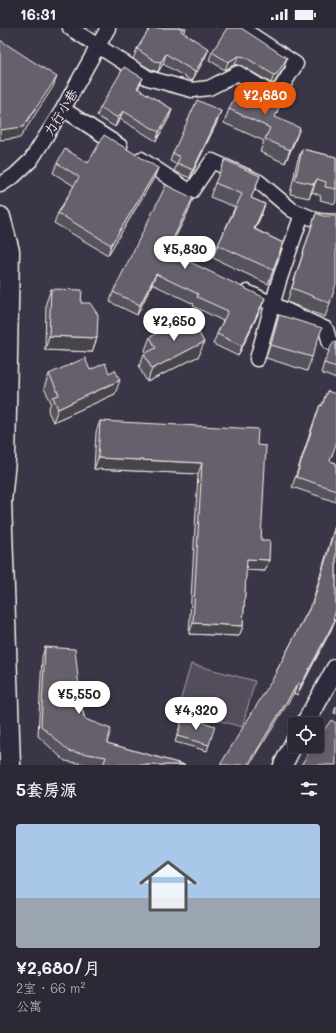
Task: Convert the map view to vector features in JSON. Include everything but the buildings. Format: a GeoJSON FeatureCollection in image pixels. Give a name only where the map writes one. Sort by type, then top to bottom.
{"type":"FeatureCollection","features":[{"type":"Feature","properties":{"kind":"main road"},"geometry":{"type":"LineString","coordinates":[[0,217],[9,251],[1,501],[10,765]]}},
{"type":"Feature","properties":{"kind":"street"},"geometry":{"type":"LineString","coordinates":[[70,28],[148,78],[192,90],[209,88],[238,73],[269,92],[279,91],[296,64],[241,28]]}},
{"type":"Feature","properties":{"kind":"street","name":"力行小巷"},"geometry":{"type":"LineString","coordinates":[[0,185],[14,176],[31,160],[63,109],[108,28]]}},
{"type":"Feature","properties":{"kind":"street"},"geometry":{"type":"LineString","coordinates":[[63,109],[191,192],[212,162],[259,182],[292,210],[319,221],[336,222]]}},
{"type":"Feature","properties":{"kind":"street"},"geometry":{"type":"LineString","coordinates":[[257,359],[272,304],[302,214]]}},
{"type":"Feature","properties":{"kind":"street"},"geometry":{"type":"LineString","coordinates":[[238,287],[326,329],[330,343],[336,345]]}},
{"type":"Feature","properties":{"kind":"street"},"geometry":{"type":"LineString","coordinates":[[309,717],[336,668]]}},
{"type":"Feature","properties":{"kind":"street"},"geometry":{"type":"LineString","coordinates":[[282,765],[288,753]]}},
{"type":"Feature","properties":{"kind":"shaded area"},"geometry":{"type":"Polygon","coordinates":[[[191,664],[255,681],[242,727],[178,709],[191,664]]]}}]}
